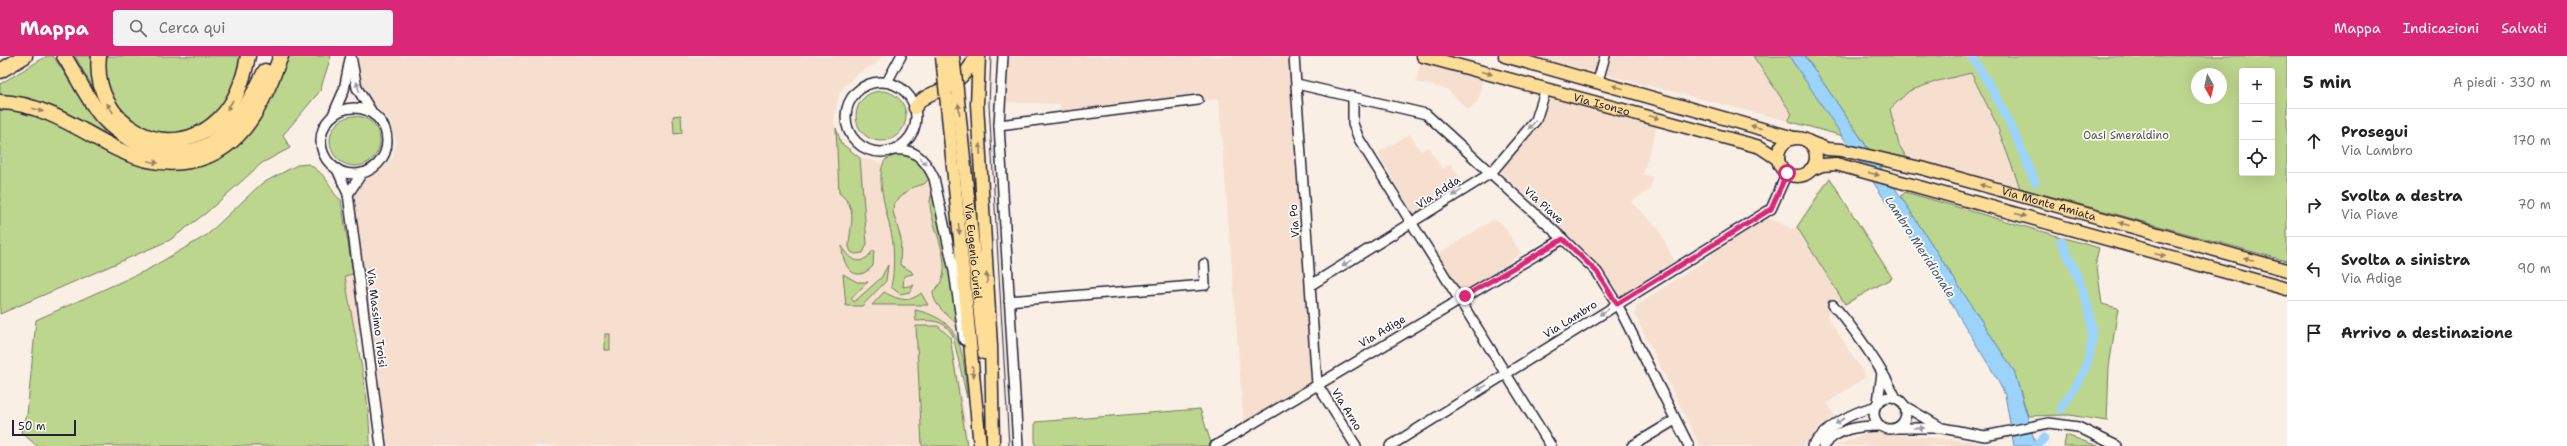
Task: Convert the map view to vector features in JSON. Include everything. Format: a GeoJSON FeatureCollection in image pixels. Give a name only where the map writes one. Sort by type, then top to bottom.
{"type":"FeatureCollection","features":[{"type":"Feature","properties":{"kind":"highway"},"geometry":{"type":"LineString","coordinates":[[0,71],[25,56]]}},
{"type":"Feature","properties":{"kind":"highway"},"geometry":{"type":"LineString","coordinates":[[64,56],[102,117],[116,130],[142,146],[161,152],[178,152],[197,149],[219,137],[248,105],[272,56]]}},
{"type":"Feature","properties":{"kind":"highway"},"geometry":{"type":"LineString","coordinates":[[99,56],[100,86],[113,112],[137,133],[152,138],[170,140],[195,135],[220,119],[239,88],[248,56]]}},
{"type":"Feature","properties":{"kind":"highway"},"geometry":{"type":"LineString","coordinates":[[236,119],[252,82],[252,56]]}},
{"type":"Feature","properties":{"kind":"highway"},"geometry":{"type":"LineString","coordinates":[[0,102],[14,102],[49,113],[135,157],[166,164],[188,162],[213,154],[240,134],[261,102],[281,56]]}},
{"type":"Feature","properties":{"kind":"main road","name":"Via Eugenio Curiel"},"geometry":{"type":"LineString","coordinates":[[945,56],[951,93],[993,445]]}},
{"type":"Feature","properties":{"kind":"main road"},"geometry":{"type":"LineString","coordinates":[[915,108],[924,97],[951,85],[971,65],[975,56]]}},
{"type":"Feature","properties":{"kind":"main road"},"geometry":{"type":"LineString","coordinates":[[979,56],[977,104],[991,354],[993,445]]}},
{"type":"Feature","properties":{"kind":"main road","name":"Via Isonzo"},"geometry":{"type":"LineString","coordinates":[[1423,56],[1760,147],[1778,159]]}},
{"type":"Feature","properties":{"kind":"main road","name":"Via Isonzo"},"geometry":{"type":"LineString","coordinates":[[1505,56],[1598,81],[1794,138]]}},
{"type":"Feature","properties":{"kind":"main road","name":"Via Eugenio Curiel"},"geometry":{"type":"LineString","coordinates":[[951,93],[980,446]]}},
{"type":"Feature","properties":{"kind":"main road"},"geometry":{"type":"LineString","coordinates":[[1794,138],[1809,142],[1816,153],[1816,159],[1810,170],[1799,176],[1787,173],[1780,165],[1778,159],[1780,147],[1788,139],[1794,138]]}},
{"type":"Feature","properties":{"kind":"main road","name":"Via Monte Amiata"},"geometry":{"type":"LineString","coordinates":[[1809,142],[1827,149],[1842,150],[1925,169],[2287,270]]}},
{"type":"Feature","properties":{"kind":"main road","name":"Via Monte Amiata"},"geometry":{"type":"LineString","coordinates":[[1810,170],[1836,164],[2287,289]]}},
{"type":"Feature","properties":{"kind":"street"},"geometry":{"type":"LineString","coordinates":[[350,56],[358,88],[385,130],[386,148],[378,164],[362,173],[354,174],[337,170],[324,156],[322,147],[323,130],[333,115],[344,90],[350,56]]}},
{"type":"Feature","properties":{"kind":"street"},"geometry":{"type":"LineString","coordinates":[[887,82],[901,56]]}},
{"type":"Feature","properties":{"kind":"street"},"geometry":{"type":"LineString","coordinates":[[1003,56],[1000,125],[1018,446]]}},
{"type":"Feature","properties":{"kind":"street","name":"Via Po"},"geometry":{"type":"LineString","coordinates":[[1294,56],[1317,384]]}},
{"type":"Feature","properties":{"kind":"street"},"geometry":{"type":"LineString","coordinates":[[1598,81],[1605,56]]}},
{"type":"Feature","properties":{"kind":"street"},"geometry":{"type":"LineString","coordinates":[[888,151],[898,147],[907,140],[915,125],[915,108],[905,91],[887,82],[877,82],[860,89],[850,100],[846,113],[849,132],[858,143],[870,150],[888,151],[900,149],[914,153],[928,166],[934,178],[954,271],[965,349]]}},
{"type":"Feature","properties":{"kind":"street","name":"Via Piave"},"geometry":{"type":"LineString","coordinates":[[1297,84],[1426,114],[1563,239],[1597,272],[1617,304],[1689,446]]}},
{"type":"Feature","properties":{"kind":"street","name":"Via Adda"},"geometry":{"type":"LineString","coordinates":[[1310,285],[1413,223],[1490,173],[1536,120],[1546,89]]}},
{"type":"Feature","properties":{"kind":"street"},"geometry":{"type":"LineString","coordinates":[[1353,97],[1353,124],[1359,139],[1413,223],[1550,446]]}},
{"type":"Feature","properties":{"kind":"street"},"geometry":{"type":"LineString","coordinates":[[1000,125],[1198,100]]}},
{"type":"Feature","properties":{"kind":"street"},"geometry":{"type":"LineString","coordinates":[[333,115],[354,108],[374,115]]}},
{"type":"Feature","properties":{"kind":"street","name":"Via Massimo Troisi"},"geometry":{"type":"LineString","coordinates":[[337,170],[348,194],[381,446]]}},
{"type":"Feature","properties":{"kind":"street"},"geometry":{"type":"LineString","coordinates":[[348,194],[362,173]]}},
{"type":"Feature","properties":{"kind":"street","name":"Via Lambro"},"geometry":{"type":"LineString","coordinates":[[1390,446],[1771,209],[1787,173]]}},
{"type":"Feature","properties":{"kind":"street","name":"Via Adige"},"geometry":{"type":"LineString","coordinates":[[1215,446],[1563,239]]}},
{"type":"Feature","properties":{"kind":"street"},"geometry":{"type":"LineString","coordinates":[[1010,301],[1206,285],[1204,264]]}},
{"type":"Feature","properties":{"kind":"street"},"geometry":{"type":"LineString","coordinates":[[1833,305],[1848,321],[1889,382],[1896,398],[1906,407],[1942,428]]}},
{"type":"Feature","properties":{"kind":"street"},"geometry":{"type":"LineString","coordinates":[[1880,426],[1874,415],[1882,373]]}},
{"type":"Feature","properties":{"kind":"street","name":"Via Arno"},"geometry":{"type":"LineString","coordinates":[[1317,384],[1356,446]]}},
{"type":"Feature","properties":{"kind":"street"},"geometry":{"type":"LineString","coordinates":[[1812,446],[1832,427],[1850,415],[1876,404],[1886,397],[1896,398]]}},
{"type":"Feature","properties":{"kind":"street"},"geometry":{"type":"LineString","coordinates":[[1897,428],[1906,419],[1906,407]]}},
{"type":"Feature","properties":{"kind":"street"},"geometry":{"type":"LineString","coordinates":[[1632,446],[1676,420]]}},
{"type":"Feature","properties":{"kind":"street"},"geometry":{"type":"LineString","coordinates":[[1823,446],[1829,439],[1846,429],[1880,426],[1888,429],[1942,428],[1985,436],[2049,423],[2078,427],[2117,446]]}},
{"type":"Feature","properties":{"kind":"shaded area"},"geometry":{"type":"Polygon","coordinates":[[[358,56],[882,56],[877,63],[854,76],[839,93],[834,120],[841,143],[858,157],[882,163],[893,155],[905,155],[921,167],[934,191],[958,326],[951,336],[965,416],[968,446],[383,446],[371,342],[353,332],[345,275],[362,273],[352,199],[361,183],[386,165],[393,157],[396,142],[389,120],[374,104],[360,82],[358,56]]]}},
{"type":"Feature","properties":{"kind":"shaded area"},"geometry":{"type":"Polygon","coordinates":[[[1003,56],[1294,56],[1317,384],[1244,428],[1219,99],[1062,117],[1060,104],[999,102],[1003,56]]]}},
{"type":"Feature","properties":{"kind":"shaded area"},"geometry":{"type":"Polygon","coordinates":[[[1422,56],[1485,72],[1478,101],[1468,110],[1447,89],[1416,82],[1422,56]]]}},
{"type":"Feature","properties":{"kind":"shaded area"},"geometry":{"type":"Polygon","coordinates":[[[1531,56],[1753,56],[1792,114],[1788,121],[1531,56]]]}},
{"type":"Feature","properties":{"kind":"shaded area"},"geometry":{"type":"Polygon","coordinates":[[[1971,73],[1996,123],[2020,188],[1907,158],[1899,145],[1890,110],[1909,91],[1938,81],[1971,73]]]}},
{"type":"Feature","properties":{"kind":"shaded area"},"geometry":{"type":"Polygon","coordinates":[[[1549,97],[1657,126],[1643,174],[1653,177],[1650,190],[1631,202],[1659,229],[1674,261],[1620,297],[1600,266],[1499,171],[1540,124],[1549,97]]]}},
{"type":"Feature","properties":{"kind":"shaded area"},"geometry":{"type":"Polygon","coordinates":[[[1410,134],[1420,151],[1428,147],[1442,169],[1451,164],[1464,184],[1414,215],[1378,153],[1410,134]]]}},
{"type":"Feature","properties":{"kind":"shaded area"},"geometry":{"type":"Polygon","coordinates":[[[1829,176],[1894,278],[1844,306],[1836,298],[1827,316],[1866,377],[1827,403],[1835,416],[1822,425],[1803,446],[1700,446],[1635,315],[1636,306],[1712,256],[1709,250],[1764,216],[1794,229],[1829,176]]]}},
{"type":"Feature","properties":{"kind":"shaded area"},"geometry":{"type":"Polygon","coordinates":[[[1493,220],[1501,222],[1521,253],[1459,300],[1433,257],[1493,220]]]}},
{"type":"Feature","properties":{"kind":"shaded area"},"geometry":{"type":"Polygon","coordinates":[[[1868,432],[1980,442],[1980,446],[1835,446],[1868,432]]]}},
{"type":"Feature","properties":{"kind":"green space"},"geometry":{"type":"Polygon","coordinates":[[[47,56],[53,56],[111,142],[0,100],[0,84],[47,56]]]}},
{"type":"Feature","properties":{"kind":"green space"},"geometry":{"type":"Polygon","coordinates":[[[75,56],[93,56],[99,99],[75,56]]]}},
{"type":"Feature","properties":{"kind":"green space"},"geometry":{"type":"Polygon","coordinates":[[[104,56],[242,56],[231,98],[212,119],[195,129],[172,133],[150,131],[126,118],[106,89],[104,56]]]}},
{"type":"Feature","properties":{"kind":"green space"},"geometry":{"type":"Polygon","coordinates":[[[285,56],[331,56],[320,91],[283,135],[290,148],[262,163],[206,213],[170,240],[0,314],[0,108],[34,114],[185,167],[285,56]]]}},
{"type":"Feature","properties":{"kind":"green space"},"geometry":{"type":"Polygon","coordinates":[[[1753,56],[1789,56],[1843,136],[1788,121],[1792,114],[1753,56]]]}},
{"type":"Feature","properties":{"kind":"green space","name":"Oasi Smeraldino"},"geometry":{"type":"Polygon","coordinates":[[[1805,56],[2287,56],[2287,261],[2020,188],[1996,123],[1971,73],[1938,81],[1909,91],[1890,109],[1899,145],[1907,158],[1870,151],[1805,56]]]}},
{"type":"Feature","properties":{"kind":"green space"},"geometry":{"type":"Polygon","coordinates":[[[881,91],[895,95],[902,102],[906,116],[902,130],[895,137],[881,141],[867,137],[860,130],[856,116],[860,102],[867,95],[881,91]]]}},
{"type":"Feature","properties":{"kind":"green space"},"geometry":{"type":"Polygon","coordinates":[[[681,115],[682,133],[674,134],[673,116],[681,115]]]}},
{"type":"Feature","properties":{"kind":"green space"},"geometry":{"type":"Polygon","coordinates":[[[355,116],[364,118],[375,127],[380,141],[378,150],[369,161],[355,166],[346,164],[335,155],[330,141],[332,132],[341,121],[355,116]]]}},
{"type":"Feature","properties":{"kind":"green space"},"geometry":{"type":"Polygon","coordinates":[[[836,128],[841,143],[860,158],[867,244],[863,253],[855,254],[851,252],[849,247],[852,218],[849,205],[839,193],[836,128]]]}},
{"type":"Feature","properties":{"kind":"green space"},"geometry":{"type":"Polygon","coordinates":[[[900,154],[919,162],[928,174],[929,179],[924,184],[911,188],[894,203],[893,212],[901,239],[900,265],[911,271],[913,274],[904,276],[903,287],[914,285],[910,292],[900,294],[891,287],[894,266],[893,244],[884,200],[881,176],[882,167],[886,159],[900,154]]]}},
{"type":"Feature","properties":{"kind":"green space"},"geometry":{"type":"Polygon","coordinates":[[[309,164],[324,177],[335,194],[341,200],[353,274],[345,276],[364,382],[370,446],[37,446],[21,432],[27,415],[36,320],[147,270],[207,235],[261,184],[297,165],[309,164]]]}},
{"type":"Feature","properties":{"kind":"green space"},"geometry":{"type":"Polygon","coordinates":[[[1830,178],[1892,278],[1845,304],[1797,227],[1830,178]]]}},
{"type":"Feature","properties":{"kind":"green space"},"geometry":{"type":"Polygon","coordinates":[[[934,192],[958,325],[938,306],[933,291],[941,281],[944,268],[943,254],[931,211],[930,200],[934,192]]]}},
{"type":"Feature","properties":{"kind":"green space"},"geometry":{"type":"Polygon","coordinates":[[[1905,192],[2099,248],[2096,260],[2102,304],[2118,308],[2109,367],[2107,421],[2069,415],[2028,416],[2014,371],[1901,197],[1905,192]]]}},
{"type":"Feature","properties":{"kind":"green space"},"geometry":{"type":"Polygon","coordinates":[[[842,246],[848,256],[858,261],[867,257],[874,250],[873,266],[866,272],[860,274],[850,271],[844,260],[842,246]]]}},
{"type":"Feature","properties":{"kind":"green space"},"geometry":{"type":"Polygon","coordinates":[[[888,265],[886,281],[862,306],[846,306],[843,274],[857,282],[868,282],[851,298],[854,302],[881,278],[888,265]]]}},
{"type":"Feature","properties":{"kind":"green space"},"geometry":{"type":"Polygon","coordinates":[[[884,292],[893,297],[902,299],[912,298],[921,293],[928,305],[872,305],[884,292]]]}},
{"type":"Feature","properties":{"kind":"green space"},"geometry":{"type":"Polygon","coordinates":[[[915,310],[931,315],[944,322],[952,331],[962,354],[967,398],[953,336],[946,327],[938,322],[916,321],[915,310]]]}},
{"type":"Feature","properties":{"kind":"green space"},"geometry":{"type":"Polygon","coordinates":[[[916,326],[938,326],[950,337],[967,446],[922,446],[916,326]]]}},
{"type":"Feature","properties":{"kind":"green space"},"geometry":{"type":"Polygon","coordinates":[[[605,334],[610,334],[610,350],[605,350],[605,334]]]}},
{"type":"Feature","properties":{"kind":"green space"},"geometry":{"type":"Polygon","coordinates":[[[1200,409],[1212,446],[1035,446],[1035,422],[1200,409]]]}},
{"type":"Feature","properties":{"kind":"green space"},"geometry":{"type":"Polygon","coordinates":[[[2066,435],[2098,446],[2064,446],[2066,435]]]}},
{"type":"Feature","properties":{"kind":"water","name":"Lambro Meridionale"},"geometry":{"type":"Polygon","coordinates":[[[1789,56],[1805,56],[1901,197],[2014,371],[2036,446],[2014,446],[2005,395],[1996,377],[1923,257],[1789,56]]]}},
{"type":"Feature","properties":{"kind":"waterway"},"geometry":{"type":"LineString","coordinates":[[1971,56],[1999,101],[2035,182]]}},
{"type":"Feature","properties":{"kind":"waterway"},"geometry":{"type":"LineString","coordinates":[[2061,241],[2087,302],[2092,334],[2091,350],[2084,372],[2061,409]]}},
{"type":"Feature","properties":{"kind":"waterway"},"geometry":{"type":"LineString","coordinates":[[2036,446],[2044,438]]}},
{"type":"Feature","properties":{"kind":"tram line"},"geometry":{"type":"LineString","coordinates":[[991,56],[989,105],[1009,446]]}},
{"type":"Feature","properties":{"kind":"route"},"geometry":{"type":"LineString","coordinates":[[1465,296],[1563,239],[1597,272],[1617,304],[1771,209],[1783,187],[1787,173]]}}]}
